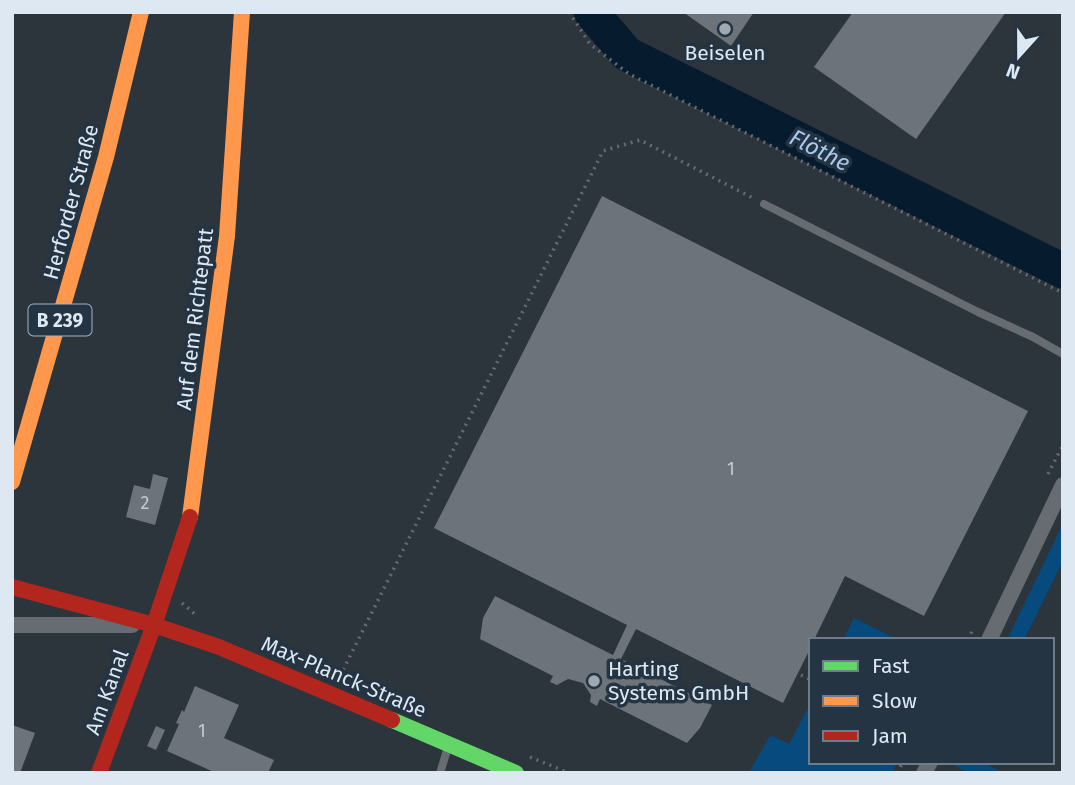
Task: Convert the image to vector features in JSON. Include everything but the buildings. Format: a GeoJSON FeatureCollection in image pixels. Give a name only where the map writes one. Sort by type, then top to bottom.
{"type":"FeatureCollection","features":[{"type":"Feature","properties":{"kind":"street","name":"Herforder Straße"},"geometry":{"type":"LineString","coordinates":[[12,482],[106,157],[141,12]]}},
{"type":"Feature","properties":{"kind":"street","name":"Auf dem Richtepatt"},"geometry":{"type":"LineString","coordinates":[[154,625],[190,519],[228,236],[242,12]]}},
{"type":"Feature","properties":{"kind":"street"},"geometry":{"type":"LineString","coordinates":[[990,638],[1063,485]]}},
{"type":"Feature","properties":{"kind":"street","name":"Max-Planck-Straße"},"geometry":{"type":"LineString","coordinates":[[12,587],[154,625],[219,647],[516,773]]}},
{"type":"Feature","properties":{"kind":"street","name":"Max-Planck-Straße"},"geometry":{"type":"LineString","coordinates":[[12,625],[154,625]]}},
{"type":"Feature","properties":{"kind":"street","name":"Am Kanal"},"geometry":{"type":"LineString","coordinates":[[99,773],[154,625]]}},
{"type":"Feature","properties":{"kind":"lane"},"geometry":{"type":"LineString","coordinates":[[764,204],[1033,337],[1063,355]]}},
{"type":"Feature","properties":{"kind":"lane"},"geometry":{"type":"LineString","coordinates":[[440,773],[449,744]]}},
{"type":"Feature","properties":{"kind":"path"},"geometry":{"type":"LineString","coordinates":[[569,12],[590,44],[629,74],[1063,293]]}},
{"type":"Feature","properties":{"kind":"path"},"geometry":{"type":"LineString","coordinates":[[326,692],[339,677],[603,151],[640,141],[764,204]]}},
{"type":"Feature","properties":{"kind":"path"},"geometry":{"type":"LineString","coordinates":[[801,675],[809,679]]}},
{"type":"Feature","properties":{"kind":"shaded area"},"geometry":{"type":"Polygon","coordinates":[[[1063,523],[1063,561],[1025,638],[1008,638],[1063,523]]]}},
{"type":"Feature","properties":{"kind":"shaded area"},"geometry":{"type":"Polygon","coordinates":[[[854,618],[895,638],[844,638],[854,618]]]}},
{"type":"Feature","properties":{"kind":"shaded area"},"geometry":{"type":"Polygon","coordinates":[[[809,706],[809,764],[896,764],[891,773],[749,773],[770,735],[789,744],[809,706]]]}},
{"type":"Feature","properties":{"kind":"shaded area"},"geometry":{"type":"Polygon","coordinates":[[[952,764],[986,764],[1003,773],[969,773],[952,764]]]}},
{"type":"Feature","properties":{"kind":"waterway","name":"Flöthe"},"geometry":{"type":"LineString","coordinates":[[591,12],[627,54],[1063,271]]}},
{"type":"Feature","properties":{"kind":"traffic: fast"},"geometry":{"type":"LineString","coordinates":[[392,720],[516,773]]}},
{"type":"Feature","properties":{"kind":"traffic: slow"},"geometry":{"type":"LineString","coordinates":[[12,482],[106,157],[141,12]]}},
{"type":"Feature","properties":{"kind":"traffic: slow"},"geometry":{"type":"LineString","coordinates":[[190,517],[227,236],[242,12]]}},
{"type":"Feature","properties":{"kind":"traffic: jam"},"geometry":{"type":"LineString","coordinates":[[99,773],[154,625],[190,517]]}},
{"type":"Feature","properties":{"kind":"traffic: jam"},"geometry":{"type":"LineString","coordinates":[[12,587],[154,625],[219,647],[392,720]]}},
{"type":"Feature","properties":{"kind":"place","name":"Beiselen"},"geometry":{"type":"Point","coordinates":[725,29]}},
{"type":"Feature","properties":{"kind":"place","name":"Harting Systems GmbH"},"geometry":{"type":"Point","coordinates":[594,681]}}]}
